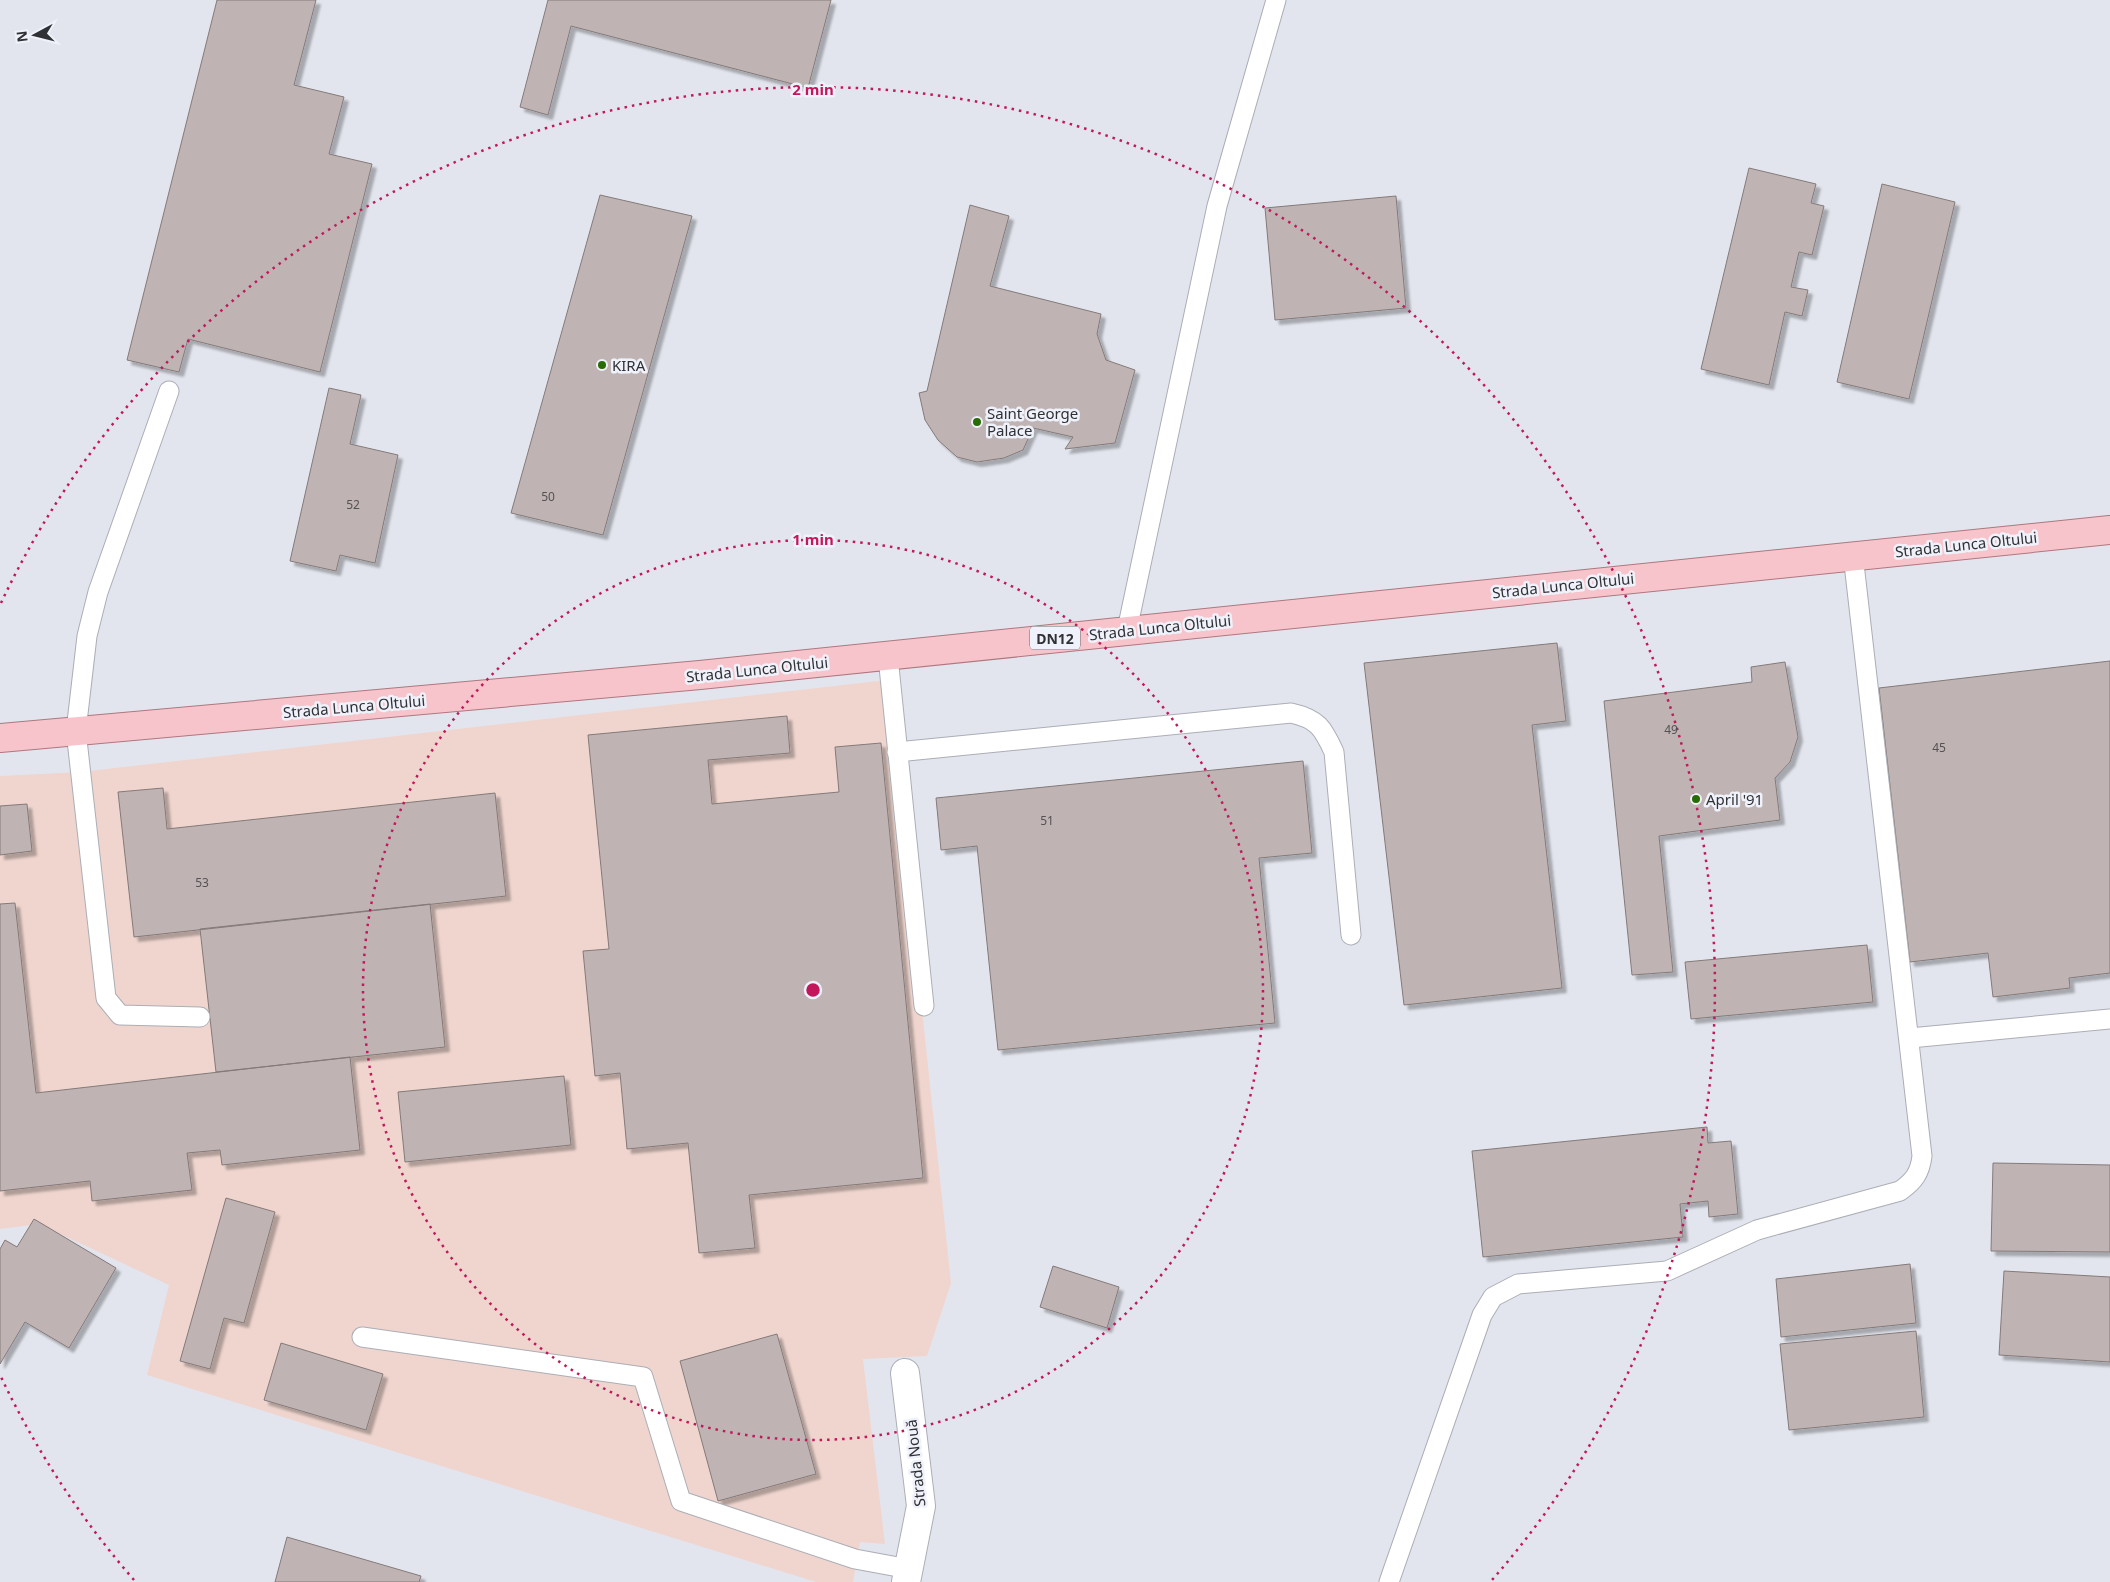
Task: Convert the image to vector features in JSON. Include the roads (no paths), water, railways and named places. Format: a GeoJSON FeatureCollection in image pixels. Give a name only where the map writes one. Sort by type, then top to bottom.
{"type":"FeatureCollection","features":[{"type":"Feature","properties":{"kind":"main road","name":"Strada Lunca Oltului"},"geometry":{"type":"LineString","coordinates":[[0,738],[888,656],[2110,530]]}},
{"type":"Feature","properties":{"kind":"street","name":"Strada Nouă"},"geometry":{"type":"LineString","coordinates":[[905,1373],[921,1506],[908,1576]]}},
{"type":"Feature","properties":{"kind":"lane"},"geometry":{"type":"LineString","coordinates":[[1127,630],[1217,206],[1276,0]]}},
{"type":"Feature","properties":{"kind":"lane"},"geometry":{"type":"LineString","coordinates":[[169,391],[98,592],[87,636],[76,732],[106,998],[120,1015],[200,1017]]}},
{"type":"Feature","properties":{"kind":"lane"},"geometry":{"type":"LineString","coordinates":[[1389,1582],[1482,1315],[1493,1297],[1518,1284],[1667,1271],[1757,1230],[1900,1191],[1913,1182],[1920,1170],[1922,1156],[1910,1038],[1853,555]]}},
{"type":"Feature","properties":{"kind":"lane"},"geometry":{"type":"LineString","coordinates":[[888,656],[924,1006]]}},
{"type":"Feature","properties":{"kind":"lane"},"geometry":{"type":"LineString","coordinates":[[897,752],[1291,713],[1306,716],[1323,728],[1334,752],[1352,935]]}},
{"type":"Feature","properties":{"kind":"lane"},"geometry":{"type":"LineString","coordinates":[[1910,1038],[2110,1019]]}},
{"type":"Feature","properties":{"kind":"lane"},"geometry":{"type":"LineString","coordinates":[[362,1337],[643,1377],[680,1501],[908,1576]]}},
{"type":"Feature","properties":{"kind":"place","name":"KIRA"},"geometry":{"type":"Point","coordinates":[602,365]}},
{"type":"Feature","properties":{"kind":"place","name":"Saint George Palace"},"geometry":{"type":"Point","coordinates":[977,422]}},
{"type":"Feature","properties":{"kind":"place","name":"April '91"},"geometry":{"type":"Point","coordinates":[1696,799]}}]}
